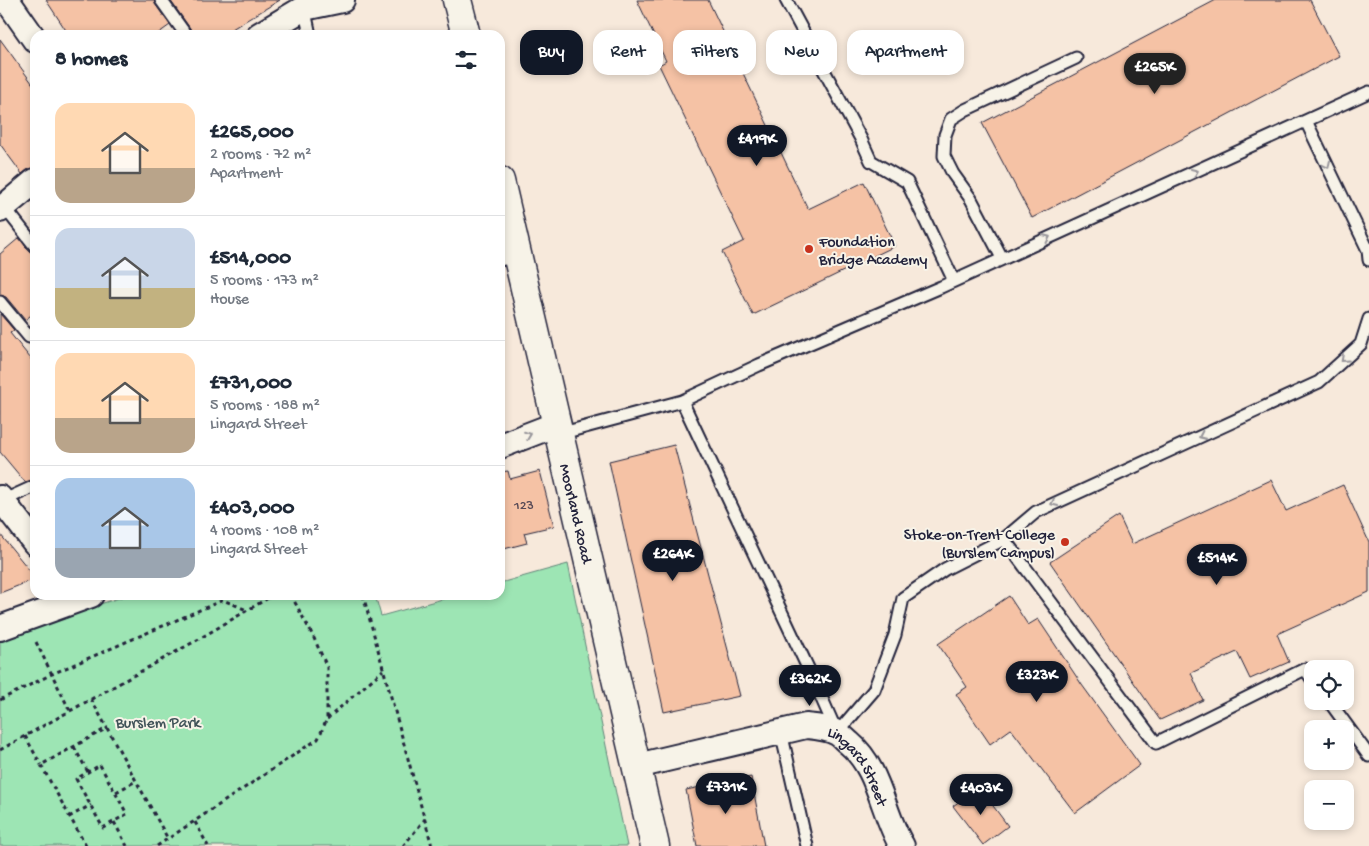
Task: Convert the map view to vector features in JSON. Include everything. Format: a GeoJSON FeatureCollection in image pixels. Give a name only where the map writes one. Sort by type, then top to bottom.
{"type":"FeatureCollection","features":[{"type":"Feature","properties":{"kind":"main road"},"geometry":{"type":"LineString","coordinates":[[457,0],[465,30]]}},
{"type":"Feature","properties":{"kind":"main road","name":"Moorland Road"},"geometry":{"type":"LineString","coordinates":[[505,224],[509,258],[558,429],[638,766],[655,846]]}},
{"type":"Feature","properties":{"kind":"street"},"geometry":{"type":"LineString","coordinates":[[7,0],[30,33]]}},
{"type":"Feature","properties":{"kind":"street"},"geometry":{"type":"LineString","coordinates":[[266,30],[303,4],[342,0]]}},
{"type":"Feature","properties":{"kind":"street"},"geometry":{"type":"LineString","coordinates":[[1,206],[30,185]]}},
{"type":"Feature","properties":{"kind":"street"},"geometry":{"type":"LineString","coordinates":[[505,445],[558,429]]}},
{"type":"Feature","properties":{"kind":"street"},"geometry":{"type":"LineString","coordinates":[[1,499],[30,537]]}},
{"type":"Feature","properties":{"kind":"street"},"geometry":{"type":"LineString","coordinates":[[0,628],[70,600]]}},
{"type":"Feature","properties":{"kind":"street","name":"Lingard Street"},"geometry":{"type":"LineString","coordinates":[[638,766],[806,726],[837,733],[856,748],[873,773],[896,836],[902,846]]}},
{"type":"Feature","properties":{"kind":"lane"},"geometry":{"type":"LineString","coordinates":[[161,0],[182,30]]}},
{"type":"Feature","properties":{"kind":"lane"},"geometry":{"type":"LineString","coordinates":[[786,0],[871,161],[907,182],[954,281]]}},
{"type":"Feature","properties":{"kind":"lane"},"geometry":{"type":"LineString","coordinates":[[303,4],[309,30]]}},
{"type":"Feature","properties":{"kind":"lane"},"geometry":{"type":"LineString","coordinates":[[1002,258],[971,199],[944,156],[945,135],[951,119],[965,110],[1076,58]]}},
{"type":"Feature","properties":{"kind":"lane"},"geometry":{"type":"LineString","coordinates":[[558,429],[682,401],[759,365],[954,281],[1369,92]]}},
{"type":"Feature","properties":{"kind":"lane"},"geometry":{"type":"LineString","coordinates":[[1306,121],[1368,250],[1369,260]]}},
{"type":"Feature","properties":{"kind":"lane"},"geometry":{"type":"LineString","coordinates":[[1,206],[30,240]]}},
{"type":"Feature","properties":{"kind":"lane"},"geometry":{"type":"LineString","coordinates":[[0,302],[30,336]]}},
{"type":"Feature","properties":{"kind":"lane"},"geometry":{"type":"LineString","coordinates":[[682,401],[837,733],[874,690],[895,635],[903,598],[945,569],[1004,539],[1036,512],[1319,382],[1361,344],[1369,319]]}},
{"type":"Feature","properties":{"kind":"lane"},"geometry":{"type":"LineString","coordinates":[[1,499],[30,488]]}},
{"type":"Feature","properties":{"kind":"lane"},"geometry":{"type":"LineString","coordinates":[[1004,539],[1156,743],[1304,669]]}},
{"type":"Feature","properties":{"kind":"lane"},"geometry":{"type":"LineString","coordinates":[[1336,710],[1369,756]]}},
{"type":"Feature","properties":{"kind":"lane"},"geometry":{"type":"LineString","coordinates":[[781,732],[808,846]]}},
{"type":"Feature","properties":{"kind":"path"},"geometry":{"type":"LineString","coordinates":[[0,700],[52,674],[223,600],[247,610]]}},
{"type":"Feature","properties":{"kind":"path"},"geometry":{"type":"LineString","coordinates":[[0,750],[264,600]]}},
{"type":"Feature","properties":{"kind":"path"},"geometry":{"type":"LineString","coordinates":[[157,846],[318,740],[327,719],[327,667],[294,600]]}},
{"type":"Feature","properties":{"kind":"path"},"geometry":{"type":"LineString","coordinates":[[364,600],[432,846]]}},
{"type":"Feature","properties":{"kind":"path"},"geometry":{"type":"LineString","coordinates":[[47,663],[70,711]]}},
{"type":"Feature","properties":{"kind":"path"},"geometry":{"type":"LineString","coordinates":[[327,719],[383,670]]}},
{"type":"Feature","properties":{"kind":"path"},"geometry":{"type":"LineString","coordinates":[[91,699],[168,839]]}},
{"type":"Feature","properties":{"kind":"path"},"geometry":{"type":"LineString","coordinates":[[41,765],[107,728]]}},
{"type":"Feature","properties":{"kind":"path"},"geometry":{"type":"LineString","coordinates":[[25,736],[86,846]]}},
{"type":"Feature","properties":{"kind":"path"},"geometry":{"type":"LineString","coordinates":[[74,747],[88,772]]}},
{"type":"Feature","properties":{"kind":"path"},"geometry":{"type":"LineString","coordinates":[[100,765],[127,814],[103,828],[76,779],[88,772],[100,765]]}},
{"type":"Feature","properties":{"kind":"path"},"geometry":{"type":"LineString","coordinates":[[116,792],[136,781]]}},
{"type":"Feature","properties":{"kind":"path"},"geometry":{"type":"LineString","coordinates":[[69,817],[91,805]]}},
{"type":"Feature","properties":{"kind":"path"},"geometry":{"type":"LineString","coordinates":[[402,846],[425,818]]}},
{"type":"Feature","properties":{"kind":"path"},"geometry":{"type":"LineString","coordinates":[[114,822],[127,846]]}},
{"type":"Feature","properties":{"kind":"path"},"geometry":{"type":"LineString","coordinates":[[195,822],[208,846]]}},
{"type":"Feature","properties":{"kind":"green space","name":"Burslem Park"},"geometry":{"type":"Polygon","coordinates":[[[568,564],[627,846],[0,846],[0,639],[29,627],[113,600],[376,600],[381,616],[439,600],[505,600],[505,582],[568,564]]]}},
{"type":"Feature","properties":{"kind":"building"},"geometry":{"type":"Polygon","coordinates":[[[46,0],[154,0],[170,25],[163,30],[66,30],[46,0]]]}},
{"type":"Feature","properties":{"kind":"building"},"geometry":{"type":"Polygon","coordinates":[[[170,0],[280,0],[230,30],[191,30],[170,0]]]}},
{"type":"Feature","properties":{"kind":"building"},"geometry":{"type":"Polygon","coordinates":[[[637,0],[708,0],[722,30],[673,30],[673,75],[744,75],[808,209],[864,182],[895,246],[753,315],[722,252],[744,241],[663,73],[663,63],[666,61],[663,55],[663,30],[651,30],[637,0]]]}},
{"type":"Feature","properties":{"kind":"building"},"geometry":{"type":"Polygon","coordinates":[[[1216,0],[1310,0],[1339,56],[1032,218],[982,123],[1216,0]]]}},
{"type":"Feature","properties":{"kind":"building"},"geometry":{"type":"Polygon","coordinates":[[[0,39],[30,80],[30,169],[22,174],[0,144],[0,39]]]}},
{"type":"Feature","properties":{"kind":"building"},"geometry":{"type":"Polygon","coordinates":[[[19,238],[30,252],[30,316],[25,320],[6,297],[0,295],[0,254],[19,238]]]}},
{"type":"Feature","properties":{"kind":"building"},"geometry":{"type":"Polygon","coordinates":[[[0,314],[14,330],[10,333],[30,358],[30,480],[25,482],[0,452],[0,314]]]}},
{"type":"Feature","properties":{"kind":"building"},"geometry":{"type":"Polygon","coordinates":[[[674,445],[740,696],[664,712],[609,461],[674,445]]]}},
{"type":"Feature","properties":{"kind":"building"},"geometry":{"type":"Polygon","coordinates":[[[505,471],[508,471],[510,479],[540,471],[554,526],[524,533],[527,543],[505,549],[505,471]]]}},
{"type":"Feature","properties":{"kind":"building"},"geometry":{"type":"Polygon","coordinates":[[[1271,480],[1286,511],[1343,485],[1369,542],[1369,592],[1277,634],[1289,662],[1250,679],[1237,652],[1191,673],[1203,700],[1160,720],[1050,562],[1119,516],[1132,544],[1271,480]]]}},
{"type":"Feature","properties":{"kind":"building"},"geometry":{"type":"Polygon","coordinates":[[[0,534],[30,571],[30,581],[0,593],[0,534]]]}},
{"type":"Feature","properties":{"kind":"building"},"geometry":{"type":"Polygon","coordinates":[[[1009,596],[1028,625],[1038,619],[1082,685],[1140,765],[1075,813],[1011,729],[990,744],[956,694],[967,687],[938,644],[1009,596]]]}},
{"type":"Feature","properties":{"kind":"building"},"geometry":{"type":"Polygon","coordinates":[[[751,777],[764,846],[697,846],[686,790],[751,777]]]}},
{"type":"Feature","properties":{"kind":"building"},"geometry":{"type":"Polygon","coordinates":[[[979,787],[1008,826],[983,845],[953,806],[979,787]]]}},
{"type":"Feature","properties":{"kind":"place","name":"Foundation Bridge Academy"},"geometry":{"type":"Point","coordinates":[809,249]}},
{"type":"Feature","properties":{"kind":"place","name":"Stoke-on-Trent College (Burslem Campus)"},"geometry":{"type":"Point","coordinates":[1065,542]}}]}
